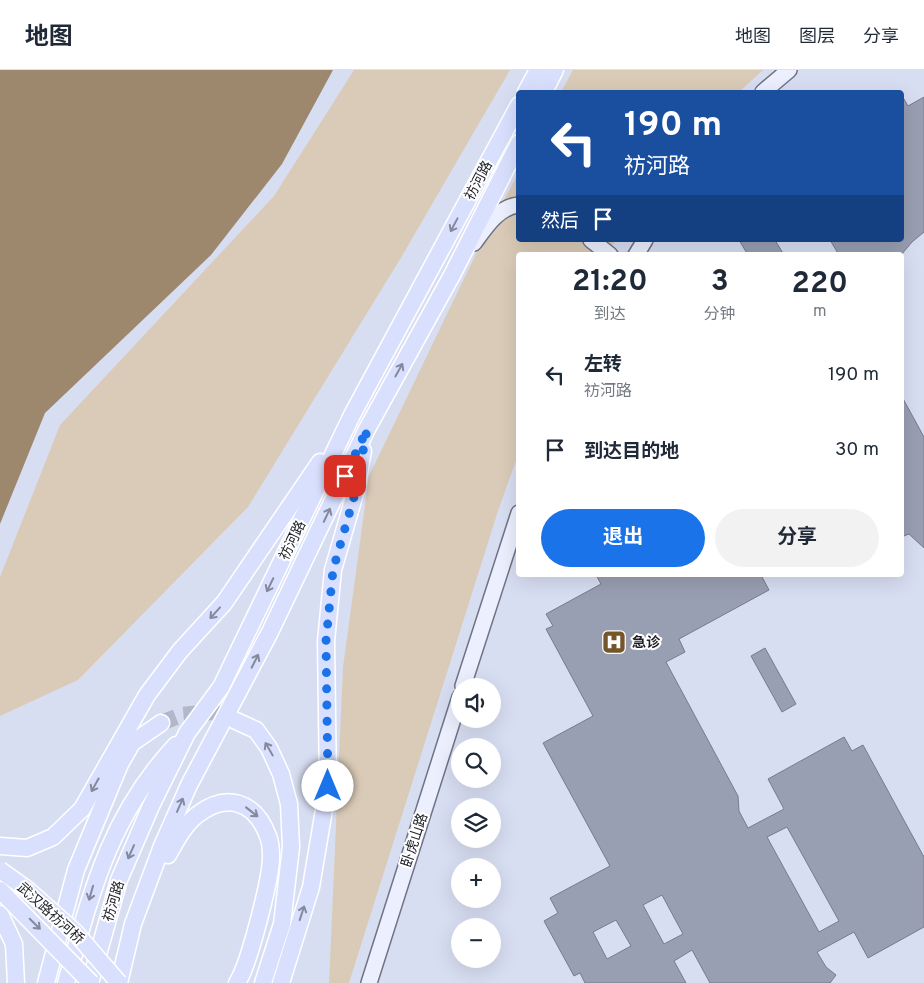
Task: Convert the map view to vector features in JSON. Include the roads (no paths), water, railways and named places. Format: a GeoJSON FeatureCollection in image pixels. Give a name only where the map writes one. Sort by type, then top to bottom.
{"type":"FeatureCollection","features":[{"type":"Feature","properties":{"kind":"main road"},"geometry":{"type":"LineString","coordinates":[[527,90],[538,70]]}},
{"type":"Feature","properties":{"kind":"main road"},"geometry":{"type":"LineString","coordinates":[[545,90],[555,70]]}},
{"type":"Feature","properties":{"kind":"main road","name":"祊河路"},"geometry":{"type":"LineString","coordinates":[[91,983],[119,880],[188,732],[221,687],[352,415],[516,112]]}},
{"type":"Feature","properties":{"kind":"main road","name":"祊河路"},"geometry":{"type":"LineString","coordinates":[[119,983],[133,924],[162,846],[189,785],[270,632],[367,429],[452,275],[516,149]]}},
{"type":"Feature","properties":{"kind":"main road"},"geometry":{"type":"LineString","coordinates":[[0,846],[27,848],[53,837],[82,809],[146,694],[180,651],[224,603],[352,415]]}},
{"type":"Feature","properties":{"kind":"main road"},"geometry":{"type":"LineString","coordinates":[[281,983],[310,888],[328,786],[326,641],[333,570],[356,490],[367,429]]}},
{"type":"Feature","properties":{"kind":"main road"},"geometry":{"type":"LineString","coordinates":[[234,720],[256,730],[269,748],[281,774],[289,804],[291,847],[282,924],[263,983]]}},
{"type":"Feature","properties":{"kind":"main road"},"geometry":{"type":"LineString","coordinates":[[46,983],[76,870],[120,764],[132,742],[161,723]]}},
{"type":"Feature","properties":{"kind":"main road"},"geometry":{"type":"LineString","coordinates":[[66,983],[93,887],[118,826],[153,769],[188,732]]}},
{"type":"Feature","properties":{"kind":"main road"},"geometry":{"type":"LineString","coordinates":[[133,924],[178,837],[196,816],[220,803],[239,802],[258,816],[268,837],[272,856],[251,948],[237,983]]}},
{"type":"Feature","properties":{"kind":"main road","name":"武汉路祊河桥"},"geometry":{"type":"LineString","coordinates":[[0,870],[28,890],[75,932],[119,983]]}},
{"type":"Feature","properties":{"kind":"main road","name":"武汉路祊河桥"},"geometry":{"type":"LineString","coordinates":[[0,890],[91,983]]}},
{"type":"Feature","properties":{"kind":"main road"},"geometry":{"type":"LineString","coordinates":[[0,914],[14,944],[16,983]]}},
{"type":"Feature","properties":{"kind":"street"},"geometry":{"type":"LineString","coordinates":[[765,90],[789,70]]}},
{"type":"Feature","properties":{"kind":"street"},"geometry":{"type":"LineString","coordinates":[[452,275],[486,226],[504,209],[516,206]]}},
{"type":"Feature","properties":{"kind":"street"},"geometry":{"type":"LineString","coordinates":[[594,242],[606,252]]}},
{"type":"Feature","properties":{"kind":"street"},"geometry":{"type":"LineString","coordinates":[[467,678],[516,522]]}},
{"type":"Feature","properties":{"kind":"street","name":"卧虎山路"},"geometry":{"type":"LineString","coordinates":[[368,983],[451,725]]}},
{"type":"Feature","properties":{"kind":"tunnel"},"geometry":{"type":"LineString","coordinates":[[161,723],[181,715],[212,712],[234,720]]}},
{"type":"Feature","properties":{"kind":"place","name":"急诊"},"geometry":{"type":"Point","coordinates":[614,642]}}]}
